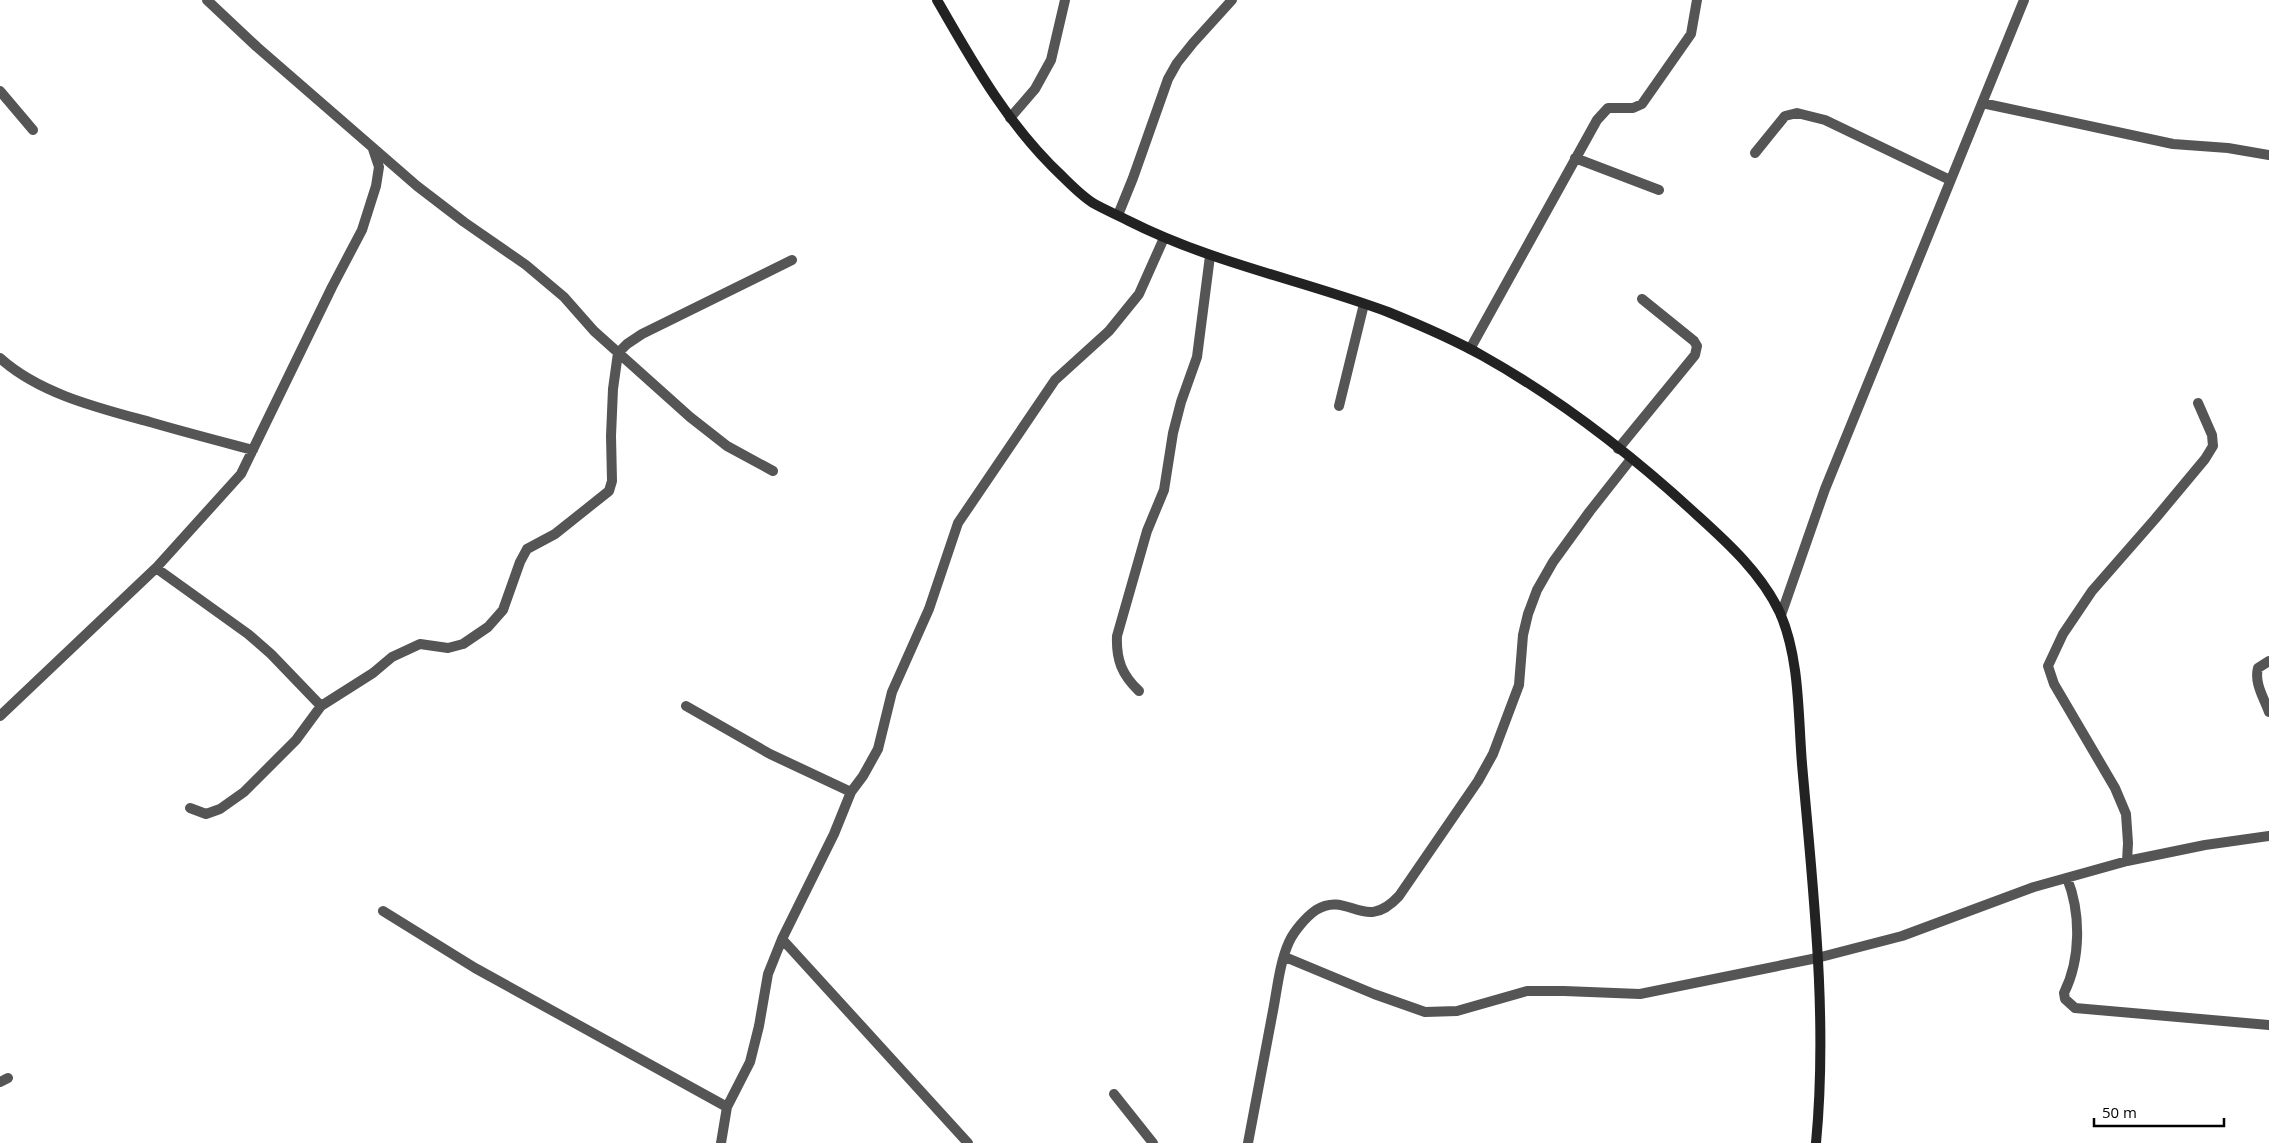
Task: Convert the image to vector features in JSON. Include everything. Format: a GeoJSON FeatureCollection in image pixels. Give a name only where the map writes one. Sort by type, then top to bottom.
{"type":"FeatureCollection","features":[{"type":"Feature","properties":{"kind":"street"},"geometry":{"type":"LineString","coordinates":[[207,0],[257,47],[417,186],[464,222],[526,265],[564,297],[594,331],[690,417],[727,446],[773,471]]}},
{"type":"Feature","properties":{"kind":"street"},"geometry":{"type":"LineString","coordinates":[[936,0],[979,73],[1010,118],[1040,156],[1091,202],[1164,238],[1210,256],[1364,304],[1418,324],[1470,349],[1525,382],[1631,459],[1720,536],[1769,592],[1781,615],[1791,648],[1809,834],[1821,1047],[1820,1100],[1816,1143]]}},
{"type":"Feature","properties":{"kind":"street"},"geometry":{"type":"LineString","coordinates":[[1010,118],[1035,89],[1051,60],[1065,0]]}},
{"type":"Feature","properties":{"kind":"street"},"geometry":{"type":"LineString","coordinates":[[1118,215],[1168,79],[1187,50],[1232,0]]}},
{"type":"Feature","properties":{"kind":"street"},"geometry":{"type":"LineString","coordinates":[[1470,349],[1575,158],[1603,112],[1608,108],[1633,108],[1642,104],[1691,34],[1697,0]]}},
{"type":"Feature","properties":{"kind":"street"},"geometry":{"type":"LineString","coordinates":[[1781,615],[1825,489],[2024,0]]}},
{"type":"Feature","properties":{"kind":"street"},"geometry":{"type":"LineString","coordinates":[[0,91],[33,130]]}},
{"type":"Feature","properties":{"kind":"street"},"geometry":{"type":"LineString","coordinates":[[1982,103],[2173,144],[2228,148],[2269,155]]}},
{"type":"Feature","properties":{"kind":"street"},"geometry":{"type":"LineString","coordinates":[[1755,153],[1785,116],[1797,112],[1825,120],[1950,180]]}},
{"type":"Feature","properties":{"kind":"street"},"geometry":{"type":"LineString","coordinates":[[0,716],[156,568],[241,474],[332,287],[362,230],[376,186],[379,167],[373,147]]}},
{"type":"Feature","properties":{"kind":"street"},"geometry":{"type":"LineString","coordinates":[[1575,158],[1658,190]]}},
{"type":"Feature","properties":{"kind":"street"},"geometry":{"type":"LineString","coordinates":[[721,1143],[727,1107],[750,1062],[759,1026],[768,974],[782,939],[834,834],[851,792],[878,750],[892,692],[929,609],[954,533],[965,511],[1055,380],[1109,331],[1139,294],[1156,260],[1164,238]]}},
{"type":"Feature","properties":{"kind":"street"},"geometry":{"type":"LineString","coordinates":[[1139,691],[1120,668],[1116,654],[1117,636],[1147,531],[1164,490],[1173,433],[1181,402],[1197,357],[1210,256]]}},
{"type":"Feature","properties":{"kind":"street"},"geometry":{"type":"LineString","coordinates":[[190,808],[206,814],[220,809],[244,792],[296,740],[321,706],[373,673],[392,657],[420,644],[448,648],[463,644],[488,626],[503,610],[520,562],[527,549],[555,534],[609,491],[612,481],[613,389],[618,353],[626,344],[642,334],[792,260]]}},
{"type":"Feature","properties":{"kind":"street"},"geometry":{"type":"LineString","coordinates":[[1618,449],[1695,355],[1697,350],[1694,341],[1642,298]]}},
{"type":"Feature","properties":{"kind":"street"},"geometry":{"type":"LineString","coordinates":[[1339,406],[1364,304]]}},
{"type":"Feature","properties":{"kind":"street"},"geometry":{"type":"LineString","coordinates":[[0,358],[12,369],[37,384],[100,408],[253,450]]}},
{"type":"Feature","properties":{"kind":"street"},"geometry":{"type":"LineString","coordinates":[[2127,861],[2128,828],[2122,805],[2115,788],[2054,684],[2048,666],[2063,634],[2092,591],[2155,519],[2205,459],[2213,446],[2212,435],[2198,403]]}},
{"type":"Feature","properties":{"kind":"street"},"geometry":{"type":"LineString","coordinates":[[1248,1143],[1285,957],[1293,936],[1315,911],[1330,904],[1376,913],[1387,908],[1399,896],[1493,754],[1519,685],[1523,635],[1537,590],[1553,562],[1631,459]]}},
{"type":"Feature","properties":{"kind":"street"},"geometry":{"type":"LineString","coordinates":[[156,568],[248,634],[271,654],[321,706]]}},
{"type":"Feature","properties":{"kind":"street"},"geometry":{"type":"LineString","coordinates":[[2269,661],[2258,668],[2256,674],[2257,682],[2269,712]]}},
{"type":"Feature","properties":{"kind":"street"},"geometry":{"type":"LineString","coordinates":[[686,706],[770,754],[851,792]]}},
{"type":"Feature","properties":{"kind":"street"},"geometry":{"type":"LineString","coordinates":[[1285,957],[1374,994],[1424,1012],[1457,1011],[1527,991],[1557,990],[1640,994],[1817,958],[1902,936],[2026,889],[2127,861],[2206,845],[2269,836]]}},
{"type":"Feature","properties":{"kind":"street"},"geometry":{"type":"LineString","coordinates":[[2067,878],[2074,894],[2077,916],[2074,964],[2064,993],[2065,999],[2070,1005],[2075,1008],[2269,1025]]}},
{"type":"Feature","properties":{"kind":"street"},"geometry":{"type":"LineString","coordinates":[[383,911],[475,968],[727,1107]]}},
{"type":"Feature","properties":{"kind":"street"},"geometry":{"type":"LineString","coordinates":[[782,939],[968,1143]]}},
{"type":"Feature","properties":{"kind":"street"},"geometry":{"type":"LineString","coordinates":[[1114,1094],[1153,1143]]}}]}
